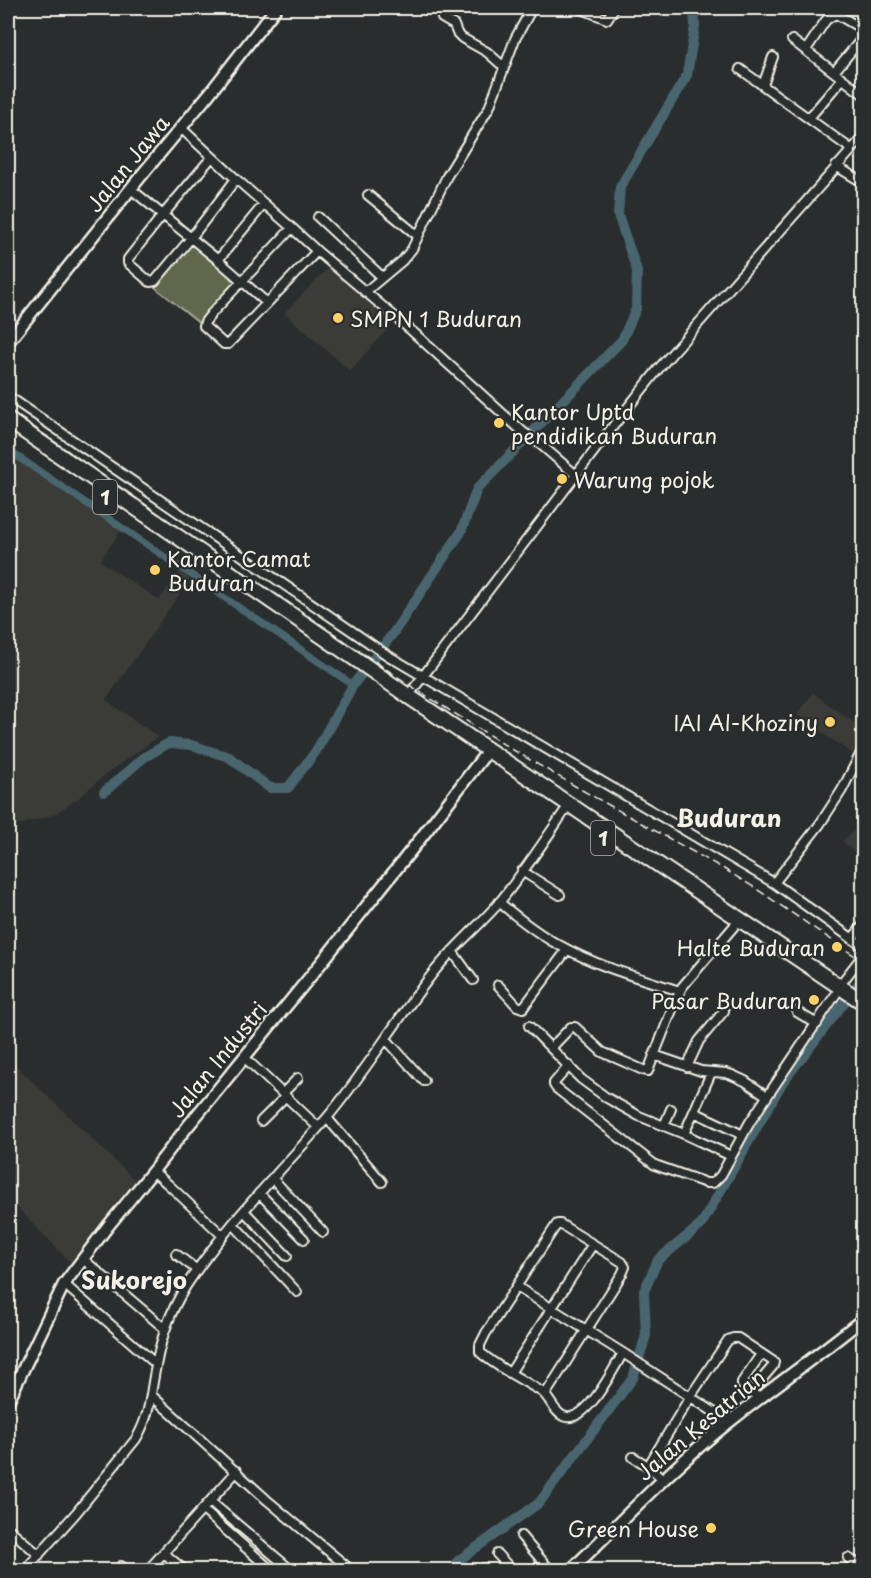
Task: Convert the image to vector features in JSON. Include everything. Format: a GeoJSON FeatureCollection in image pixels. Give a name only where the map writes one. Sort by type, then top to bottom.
{"type":"FeatureCollection","features":[{"type":"Feature","properties":{"kind":"highway","name":"1"},"geometry":{"type":"LineString","coordinates":[[8,420],[358,665],[483,757],[703,901],[735,926],[859,1005]]}},
{"type":"Feature","properties":{"kind":"highway","name":"1"},"geometry":{"type":"LineString","coordinates":[[8,430],[358,665]]}},
{"type":"Feature","properties":{"kind":"highway","name":"1"},"geometry":{"type":"LineString","coordinates":[[373,676],[408,696],[687,891]]}},
{"type":"Feature","properties":{"kind":"highway","name":"1"},"geometry":{"type":"LineString","coordinates":[[703,901],[734,915],[838,991]]}},
{"type":"Feature","properties":{"kind":"street","name":"Jalan Jawa"},"geometry":{"type":"LineString","coordinates":[[8,342],[276,8]]}},
{"type":"Feature","properties":{"kind":"street"},"geometry":{"type":"LineString","coordinates":[[365,292],[408,255],[447,176],[489,108],[515,39],[532,8]]}},
{"type":"Feature","properties":{"kind":"street"},"geometry":{"type":"LineString","coordinates":[[579,8],[607,19],[614,8]]}},
{"type":"Feature","properties":{"kind":"street"},"geometry":{"type":"LineString","coordinates":[[826,8],[864,30]]}},
{"type":"Feature","properties":{"kind":"street"},"geometry":{"type":"LineString","coordinates":[[806,50],[826,20],[835,14]]}},
{"type":"Feature","properties":{"kind":"street"},"geometry":{"type":"LineString","coordinates":[[442,18],[454,25],[462,38],[487,52],[504,67]]}},
{"type":"Feature","properties":{"kind":"street"},"geometry":{"type":"LineString","coordinates":[[834,72],[864,36]]}},
{"type":"Feature","properties":{"kind":"street"},"geometry":{"type":"LineString","coordinates":[[792,40],[842,79],[862,91]]}},
{"type":"Feature","properties":{"kind":"street"},"geometry":{"type":"LineString","coordinates":[[763,85],[773,57]]}},
{"type":"Feature","properties":{"kind":"street"},"geometry":{"type":"LineString","coordinates":[[741,69],[850,149]]}},
{"type":"Feature","properties":{"kind":"street"},"geometry":{"type":"LineString","coordinates":[[809,118],[842,79]]}},
{"type":"Feature","properties":{"kind":"street"},"geometry":{"type":"LineString","coordinates":[[181,128],[533,441],[540,444],[576,475]]}},
{"type":"Feature","properties":{"kind":"street"},"geometry":{"type":"LineString","coordinates":[[408,696],[660,367],[850,149],[864,136]]}},
{"type":"Feature","properties":{"kind":"street"},"geometry":{"type":"LineString","coordinates":[[212,157],[162,216],[128,263],[150,282],[155,281],[236,179]]}},
{"type":"Feature","properties":{"kind":"street"},"geometry":{"type":"LineString","coordinates":[[836,166],[864,183]]}},
{"type":"Feature","properties":{"kind":"street"},"geometry":{"type":"LineString","coordinates":[[130,189],[267,303]]}},
{"type":"Feature","properties":{"kind":"street"},"geometry":{"type":"LineString","coordinates":[[368,195],[418,236]]}},
{"type":"Feature","properties":{"kind":"street"},"geometry":{"type":"LineString","coordinates":[[218,260],[264,204]]}},
{"type":"Feature","properties":{"kind":"street"},"geometry":{"type":"LineString","coordinates":[[318,217],[382,278]]}},
{"type":"Feature","properties":{"kind":"street"},"geometry":{"type":"LineString","coordinates":[[292,228],[212,313],[204,326],[224,344],[228,344],[317,251]]}},
{"type":"Feature","properties":{"kind":"street"},"geometry":{"type":"LineString","coordinates":[[8,396],[387,655],[774,883],[864,947]]}},
{"type":"Feature","properties":{"kind":"street"},"geometry":{"type":"LineString","coordinates":[[774,883],[843,790],[864,747]]}},
{"type":"Feature","properties":{"kind":"street","name":"Jalan Industri"},"geometry":{"type":"LineString","coordinates":[[8,1401],[64,1284],[83,1258],[417,843],[483,757]]}},
{"type":"Feature","properties":{"kind":"street"},"geometry":{"type":"LineString","coordinates":[[25,1570],[76,1513],[136,1439],[147,1418],[156,1364],[165,1329],[173,1308],[197,1270],[259,1193],[327,1118],[429,978],[499,902],[564,812]]}},
{"type":"Feature","properties":{"kind":"street"},"geometry":{"type":"LineString","coordinates":[[522,871],[560,895]]}},
{"type":"Feature","properties":{"kind":"street"},"geometry":{"type":"LineString","coordinates":[[499,902],[548,939],[567,950],[680,991]]}},
{"type":"Feature","properties":{"kind":"street"},"geometry":{"type":"LineString","coordinates":[[852,939],[864,924]]}},
{"type":"Feature","properties":{"kind":"street"},"geometry":{"type":"LineString","coordinates":[[551,1048],[574,1026],[602,1052],[647,1071],[680,991],[735,926]]}},
{"type":"Feature","properties":{"kind":"street"},"geometry":{"type":"LineString","coordinates":[[498,985],[518,1006],[523,1008],[567,950]]}},
{"type":"Feature","properties":{"kind":"street"},"geometry":{"type":"LineString","coordinates":[[452,951],[473,980]]}},
{"type":"Feature","properties":{"kind":"street"},"geometry":{"type":"LineString","coordinates":[[569,1066],[554,1084],[555,1087],[655,1165],[711,1184],[718,1179],[767,1096],[864,954]]}},
{"type":"Feature","properties":{"kind":"street"},"geometry":{"type":"LineString","coordinates":[[687,1067],[699,1041],[724,1011]]}},
{"type":"Feature","properties":{"kind":"street"},"geometry":{"type":"LineString","coordinates":[[797,1012],[817,1024]]}},
{"type":"Feature","properties":{"kind":"street"},"geometry":{"type":"LineString","coordinates":[[529,1026],[588,1085],[607,1098],[633,1114],[731,1156]]}},
{"type":"Feature","properties":{"kind":"street"},"geometry":{"type":"LineString","coordinates":[[386,1039],[424,1081]]}},
{"type":"Feature","properties":{"kind":"street"},"geometry":{"type":"LineString","coordinates":[[654,1055],[687,1067],[732,1075],[767,1096]]}},
{"type":"Feature","properties":{"kind":"street"},"geometry":{"type":"LineString","coordinates":[[244,1057],[318,1127]]}},
{"type":"Feature","properties":{"kind":"street"},"geometry":{"type":"LineString","coordinates":[[684,1134],[711,1073]]}},
{"type":"Feature","properties":{"kind":"street"},"geometry":{"type":"LineString","coordinates":[[261,1121],[298,1078]]}},
{"type":"Feature","properties":{"kind":"street"},"geometry":{"type":"LineString","coordinates":[[664,1126],[671,1109]]}},
{"type":"Feature","properties":{"kind":"street"},"geometry":{"type":"LineString","coordinates":[[694,1112],[742,1135]]}},
{"type":"Feature","properties":{"kind":"street"},"geometry":{"type":"LineString","coordinates":[[327,1118],[382,1182]]}},
{"type":"Feature","properties":{"kind":"street"},"geometry":{"type":"LineString","coordinates":[[153,1171],[223,1236]]}},
{"type":"Feature","properties":{"kind":"street"},"geometry":{"type":"LineString","coordinates":[[272,1178],[322,1232]]}},
{"type":"Feature","properties":{"kind":"street"},"geometry":{"type":"LineString","coordinates":[[259,1193],[304,1239]]}},
{"type":"Feature","properties":{"kind":"street"},"geometry":{"type":"LineString","coordinates":[[244,1211],[287,1256]]}},
{"type":"Feature","properties":{"kind":"street"},"geometry":{"type":"LineString","coordinates":[[233,1224],[297,1292]]}},
{"type":"Feature","properties":{"kind":"street"},"geometry":{"type":"LineString","coordinates":[[544,1394],[625,1266],[593,1244],[557,1224],[486,1333],[479,1348],[481,1353],[544,1394],[554,1408],[562,1415],[570,1417],[586,1410],[592,1403],[623,1353]]}},
{"type":"Feature","properties":{"kind":"street"},"geometry":{"type":"LineString","coordinates":[[510,1373],[593,1244]]}},
{"type":"Feature","properties":{"kind":"street"},"geometry":{"type":"LineString","coordinates":[[176,1254],[197,1270]]}},
{"type":"Feature","properties":{"kind":"street"},"geometry":{"type":"LineString","coordinates":[[83,1258],[165,1329]]}},
{"type":"Feature","properties":{"kind":"street"},"geometry":{"type":"LineString","coordinates":[[64,1284],[156,1364]]}},
{"type":"Feature","properties":{"kind":"street"},"geometry":{"type":"LineString","coordinates":[[517,1287],[729,1422]]}},
{"type":"Feature","properties":{"kind":"street","name":"Jalan Kesatrian"},"geometry":{"type":"LineString","coordinates":[[571,1570],[663,1479],[729,1422],[755,1395],[864,1318]]}},
{"type":"Feature","properties":{"kind":"street"},"geometry":{"type":"LineString","coordinates":[[648,1466],[728,1340],[738,1338],[774,1362],[755,1395],[742,1385],[742,1382],[761,1354]]}},
{"type":"Feature","properties":{"kind":"street"},"geometry":{"type":"LineString","coordinates":[[151,1395],[267,1500],[351,1570]]}},
{"type":"Feature","properties":{"kind":"street"},"geometry":{"type":"LineString","coordinates":[[633,1457],[663,1479]]}},
{"type":"Feature","properties":{"kind":"street"},"geometry":{"type":"LineString","coordinates":[[148,1570],[237,1471]]}},
{"type":"Feature","properties":{"kind":"street"},"geometry":{"type":"LineString","coordinates":[[211,1502],[291,1570]]}},
{"type":"Feature","properties":{"kind":"street"},"geometry":{"type":"LineString","coordinates":[[203,1510],[270,1570]]}},
{"type":"Feature","properties":{"kind":"street"},"geometry":{"type":"LineString","coordinates":[[8,1528],[39,1555]]}},
{"type":"Feature","properties":{"kind":"street"},"geometry":{"type":"LineString","coordinates":[[521,1536],[547,1567],[537,1570]]}},
{"type":"Feature","properties":{"kind":"street"},"geometry":{"type":"LineString","coordinates":[[164,1553],[184,1570]]}},
{"type":"Feature","properties":{"kind":"street"},"geometry":{"type":"LineString","coordinates":[[497,1554],[512,1570]]}},
{"type":"Feature","properties":{"kind":"street"},"geometry":{"type":"LineString","coordinates":[[848,1558],[864,1567]]}},
{"type":"Feature","properties":{"kind":"shaded area","name":"SMPN 1 Buduran"},"geometry":{"type":"Polygon","coordinates":[[[328,268],[392,324],[350,371],[284,313],[328,268]]]}},
{"type":"Feature","properties":{"kind":"shaded area"},"geometry":{"type":"Polygon","coordinates":[[[8,450],[122,529],[100,561],[159,600],[180,571],[190,579],[106,700],[158,737],[55,814],[10,828],[8,831],[8,450]]]}},
{"type":"Feature","properties":{"kind":"shaded area","name":"IAI Al-Khoziny"},"geometry":{"type":"Polygon","coordinates":[[[813,693],[863,729],[863,735],[853,754],[797,715],[813,693]]]}},
{"type":"Feature","properties":{"kind":"shaded area"},"geometry":{"type":"Polygon","coordinates":[[[863,823],[863,860],[842,841],[863,823]]]}},
{"type":"Feature","properties":{"kind":"shaded area"},"geometry":{"type":"Polygon","coordinates":[[[8,1058],[135,1180],[70,1262],[8,1198],[8,1058]]]}},
{"type":"Feature","properties":{"kind":"green space"},"geometry":{"type":"Polygon","coordinates":[[[189,243],[214,260],[236,280],[202,325],[152,285],[189,243]]]}},
{"type":"Feature","properties":{"kind":"waterway"},"geometry":{"type":"LineString","coordinates":[[104,792],[143,758],[169,743],[191,745],[229,757],[270,788],[288,788],[316,751],[353,685],[394,632],[461,532],[477,489],[622,340],[636,309],[637,271],[618,215],[620,187],[687,75],[695,26],[694,8]]}},
{"type":"Feature","properties":{"kind":"waterway"},"geometry":{"type":"LineString","coordinates":[[8,450],[353,685]]}},
{"type":"Feature","properties":{"kind":"waterway"},"geometry":{"type":"LineString","coordinates":[[449,1570],[459,1560],[539,1503],[633,1378],[646,1335],[644,1291],[658,1260],[701,1225],[782,1083],[864,977]]}},
{"type":"Feature","properties":{"kind":"railway"},"geometry":{"type":"LineString","coordinates":[[8,409],[414,688],[508,747],[724,869],[864,962]]}},
{"type":"Feature","properties":{"kind":"place","name":"SMPN 1 Buduran"},"geometry":{"type":"Point","coordinates":[338,318]}},
{"type":"Feature","properties":{"kind":"place","name":"Kantor Uptd pendidikan Buduran"},"geometry":{"type":"Point","coordinates":[499,423]}},
{"type":"Feature","properties":{"kind":"place","name":"Warung pojok"},"geometry":{"type":"Point","coordinates":[562,479]}},
{"type":"Feature","properties":{"kind":"place","name":"Kantor Camat Buduran"},"geometry":{"type":"Point","coordinates":[155,570]}},
{"type":"Feature","properties":{"kind":"place","name":"IAI Al-Khoziny"},"geometry":{"type":"Point","coordinates":[830,722]}},
{"type":"Feature","properties":{"kind":"place","name":"Halte Buduran"},"geometry":{"type":"Point","coordinates":[837,947]}},
{"type":"Feature","properties":{"kind":"place","name":"Pasar Buduran"},"geometry":{"type":"Point","coordinates":[814,1000]}},
{"type":"Feature","properties":{"kind":"place","name":"Green House"},"geometry":{"type":"Point","coordinates":[711,1528]}},
{"type":"Feature","properties":{"kind":"district","name":"Buduran"},"geometry":{"type":"Point","coordinates":[729,817]}},
{"type":"Feature","properties":{"kind":"district","name":"Sukorejo"},"geometry":{"type":"Point","coordinates":[134,1279]}}]}
